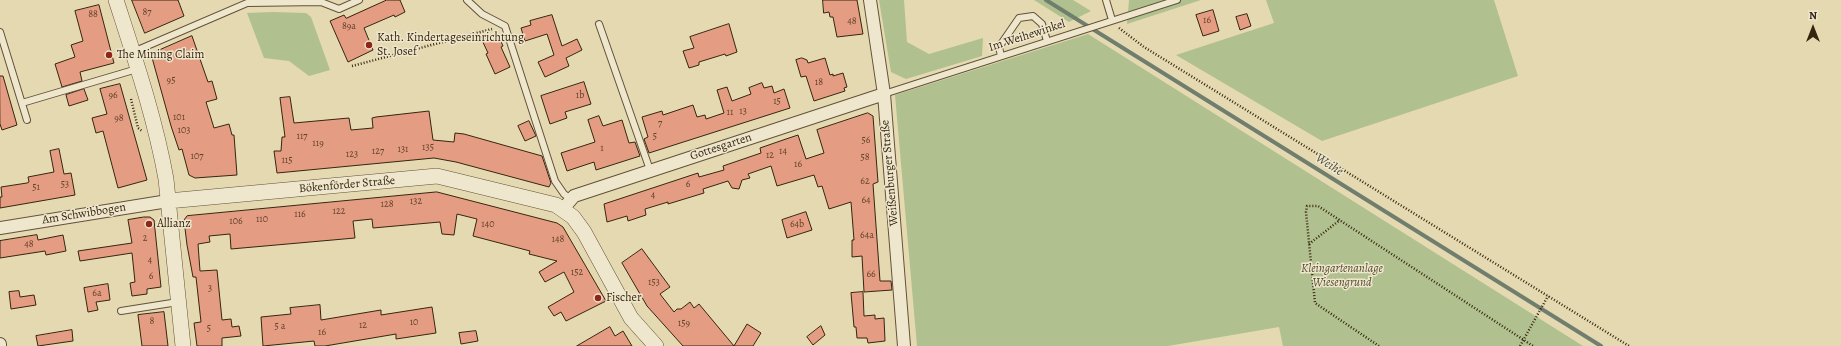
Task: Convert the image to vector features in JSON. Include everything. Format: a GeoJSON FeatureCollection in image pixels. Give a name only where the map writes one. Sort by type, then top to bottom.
{"type":"FeatureCollection","features":[{"type":"Feature","properties":{"kind":"street"},"geometry":{"type":"LineString","coordinates":[[116,0],[138,68],[162,156],[183,346]]}},
{"type":"Feature","properties":{"kind":"street","name":"Weißenburger Straße"},"geometry":{"type":"LineString","coordinates":[[870,0],[884,94],[904,346]]}},
{"type":"Feature","properties":{"kind":"street","name":"Gottesgarten"},"geometry":{"type":"LineString","coordinates":[[567,204],[574,196],[884,94]]}},
{"type":"Feature","properties":{"kind":"street","name":"Bökenförder Straße"},"geometry":{"type":"LineString","coordinates":[[168,201],[437,176],[556,205],[567,204],[631,318],[656,346]]}},
{"type":"Feature","properties":{"kind":"street","name":"Am Schwibbogen"},"geometry":{"type":"LineString","coordinates":[[0,228],[168,201]]}},
{"type":"Feature","properties":{"kind":"lane"},"geometry":{"type":"LineString","coordinates":[[133,52],[247,3],[321,2],[339,9],[359,0]]}},
{"type":"Feature","properties":{"kind":"lane"},"geometry":{"type":"LineString","coordinates":[[467,0],[482,14],[506,26],[554,181],[564,194],[567,204]]}},
{"type":"Feature","properties":{"kind":"lane"},"geometry":{"type":"LineString","coordinates":[[1106,0],[1112,20]]}},
{"type":"Feature","properties":{"kind":"lane","name":"Im Weihewinkel"},"geometry":{"type":"LineString","coordinates":[[884,94],[1098,24],[1177,0]]}},
{"type":"Feature","properties":{"kind":"lane"},"geometry":{"type":"LineString","coordinates":[[1001,56],[999,47],[1019,18],[1033,16],[1042,24],[1047,41]]}},
{"type":"Feature","properties":{"kind":"lane"},"geometry":{"type":"LineString","coordinates":[[599,24],[650,170]]}},
{"type":"Feature","properties":{"kind":"lane"},"geometry":{"type":"LineString","coordinates":[[0,32],[27,120]]}},
{"type":"Feature","properties":{"kind":"lane"},"geometry":{"type":"LineString","coordinates":[[22,103],[138,68]]}},
{"type":"Feature","properties":{"kind":"lane"},"geometry":{"type":"LineString","coordinates":[[121,311],[178,302]]}},
{"type":"Feature","properties":{"kind":"path"},"geometry":{"type":"LineString","coordinates":[[1112,20],[1122,31],[1144,47],[1629,346]]}},
{"type":"Feature","properties":{"kind":"path"},"geometry":{"type":"LineString","coordinates":[[352,66],[491,30],[498,22]]}},
{"type":"Feature","properties":{"kind":"path"},"geometry":{"type":"LineString","coordinates":[[1379,346],[1315,303],[1307,206],[1318,206],[1533,346]]}},
{"type":"Feature","properties":{"kind":"path"},"geometry":{"type":"LineString","coordinates":[[1309,244],[1340,220]]}},
{"type":"Feature","properties":{"kind":"path"},"geometry":{"type":"LineString","coordinates":[[1520,346],[1548,296]]}},
{"type":"Feature","properties":{"kind":"green space"},"geometry":{"type":"Polygon","coordinates":[[[879,0],[904,0],[907,42],[929,54],[983,38],[982,56],[906,79],[891,72],[879,0]]]}},
{"type":"Feature","properties":{"kind":"green space"},"geometry":{"type":"Polygon","coordinates":[[[1034,0],[1073,0],[1091,11],[1069,22],[1034,0]]]}},
{"type":"Feature","properties":{"kind":"green space"},"geometry":{"type":"Polygon","coordinates":[[[1129,0],[1201,0],[1127,24],[1129,0]]]}},
{"type":"Feature","properties":{"kind":"green space"},"geometry":{"type":"Polygon","coordinates":[[[1266,0],[1494,0],[1518,76],[1322,141],[1176,55],[1274,23],[1266,0]]]}},
{"type":"Feature","properties":{"kind":"green space"},"geometry":{"type":"Polygon","coordinates":[[[247,13],[306,13],[311,17],[330,70],[309,76],[289,61],[264,58],[247,13]]]}},
{"type":"Feature","properties":{"kind":"green space","name":"Kleingartenanlage Wiesengrund"},"geometry":{"type":"Polygon","coordinates":[[[1088,34],[1583,346],[1283,346],[1279,327],[1168,346],[917,346],[895,95],[1088,34]]]}},
{"type":"Feature","properties":{"kind":"building"},"geometry":{"type":"Polygon","coordinates":[[[132,0],[178,0],[184,16],[145,33],[132,0]]]}},
{"type":"Feature","properties":{"kind":"building"},"geometry":{"type":"Polygon","coordinates":[[[387,0],[400,0],[405,12],[395,17],[394,15],[364,28],[373,50],[348,62],[330,21],[344,15],[346,18],[387,0]]]}},
{"type":"Feature","properties":{"kind":"building"},"geometry":{"type":"Polygon","coordinates":[[[823,0],[857,0],[863,34],[837,37],[833,17],[830,17],[829,12],[824,13],[823,0]]]}},
{"type":"Feature","properties":{"kind":"building"},"geometry":{"type":"Polygon","coordinates":[[[99,5],[114,63],[80,72],[82,81],[62,87],[55,64],[75,57],[71,45],[83,41],[75,11],[99,5]]]}},
{"type":"Feature","properties":{"kind":"building"},"geometry":{"type":"Polygon","coordinates":[[[1213,10],[1219,31],[1203,36],[1196,15],[1213,10]]]}},
{"type":"Feature","properties":{"kind":"building"},"geometry":{"type":"Polygon","coordinates":[[[1247,14],[1251,26],[1240,30],[1236,17],[1247,14]]]}},
{"type":"Feature","properties":{"kind":"building"},"geometry":{"type":"Polygon","coordinates":[[[552,15],[562,46],[577,39],[582,50],[566,58],[569,66],[545,77],[538,62],[554,55],[547,34],[525,41],[521,28],[531,25],[530,21],[552,15]]]}},
{"type":"Feature","properties":{"kind":"building"},"geometry":{"type":"Polygon","coordinates":[[[729,24],[737,52],[699,62],[699,65],[689,68],[683,51],[694,48],[690,37],[729,24]]]}},
{"type":"Feature","properties":{"kind":"building"},"geometry":{"type":"Polygon","coordinates":[[[494,35],[496,38],[499,37],[503,46],[501,47],[510,67],[495,74],[481,38],[494,35]]]}},
{"type":"Feature","properties":{"kind":"building"},"geometry":{"type":"Polygon","coordinates":[[[192,36],[208,82],[212,81],[217,99],[206,102],[214,128],[229,124],[232,135],[234,135],[237,175],[195,178],[189,175],[182,149],[179,150],[171,126],[151,54],[192,36]]]}},
{"type":"Feature","properties":{"kind":"building"},"geometry":{"type":"Polygon","coordinates":[[[802,58],[807,60],[808,63],[825,58],[830,75],[833,74],[833,76],[843,73],[847,87],[844,88],[845,91],[814,101],[806,76],[801,77],[796,60],[802,58]]]}},
{"type":"Feature","properties":{"kind":"building"},"geometry":{"type":"Polygon","coordinates":[[[0,76],[3,76],[17,125],[2,130],[0,124],[0,76]]]}},
{"type":"Feature","properties":{"kind":"building"},"geometry":{"type":"Polygon","coordinates":[[[584,82],[591,104],[565,112],[567,118],[550,124],[541,96],[584,82]]]}},
{"type":"Feature","properties":{"kind":"building"},"geometry":{"type":"Polygon","coordinates":[[[762,83],[764,88],[772,86],[774,93],[784,89],[790,108],[649,153],[644,139],[648,137],[642,117],[662,111],[663,115],[693,105],[697,117],[705,115],[706,119],[724,113],[717,90],[727,87],[732,101],[751,94],[749,88],[762,83]]]}},
{"type":"Feature","properties":{"kind":"building"},"geometry":{"type":"Polygon","coordinates":[[[120,84],[147,180],[118,188],[103,131],[96,133],[92,118],[107,114],[100,89],[120,84]]]}},
{"type":"Feature","properties":{"kind":"building"},"geometry":{"type":"Polygon","coordinates":[[[84,89],[88,100],[69,106],[66,95],[84,89]]]}},
{"type":"Feature","properties":{"kind":"building"},"geometry":{"type":"Polygon","coordinates":[[[290,97],[294,123],[349,118],[351,130],[373,128],[372,118],[376,117],[429,111],[433,140],[454,142],[455,133],[464,134],[542,156],[551,183],[549,187],[456,162],[434,158],[277,173],[274,151],[281,151],[282,137],[285,137],[280,98],[290,97]]]}},
{"type":"Feature","properties":{"kind":"building"},"geometry":{"type":"Polygon","coordinates":[[[868,113],[873,116],[878,182],[873,184],[880,281],[891,281],[892,290],[864,292],[862,256],[852,257],[852,240],[854,240],[851,202],[829,209],[822,186],[818,187],[814,175],[777,186],[771,166],[748,174],[750,178],[742,180],[739,189],[732,188],[728,181],[703,189],[704,193],[645,209],[646,215],[628,221],[627,216],[607,222],[604,204],[698,173],[699,177],[724,170],[723,166],[761,153],[760,148],[798,135],[806,159],[824,153],[817,130],[868,113]]]}},
{"type":"Feature","properties":{"kind":"building"},"geometry":{"type":"Polygon","coordinates":[[[599,116],[603,126],[622,120],[629,143],[635,142],[640,156],[596,170],[594,162],[567,171],[561,153],[595,142],[588,120],[599,116]]]}},
{"type":"Feature","properties":{"kind":"building"},"geometry":{"type":"Polygon","coordinates":[[[529,121],[536,136],[525,141],[518,126],[529,121]]]}},
{"type":"Feature","properties":{"kind":"building"},"geometry":{"type":"Polygon","coordinates":[[[59,149],[64,174],[71,173],[75,195],[0,208],[0,197],[2,197],[1,187],[27,183],[29,182],[28,177],[54,172],[50,151],[59,149]]]}},
{"type":"Feature","properties":{"kind":"building"},"geometry":{"type":"Polygon","coordinates":[[[437,192],[557,223],[563,227],[606,301],[566,321],[561,312],[554,316],[548,307],[574,292],[564,272],[545,282],[539,272],[557,261],[529,254],[530,251],[473,236],[477,219],[457,214],[454,235],[442,234],[440,222],[373,228],[372,219],[353,221],[355,238],[231,249],[230,234],[209,236],[210,242],[198,244],[200,271],[217,270],[222,320],[231,319],[232,327],[239,326],[241,336],[222,338],[222,346],[197,346],[194,323],[201,322],[196,277],[193,277],[187,245],[184,220],[187,216],[437,192]]]}},
{"type":"Feature","properties":{"kind":"building"},"geometry":{"type":"Polygon","coordinates":[[[806,212],[812,230],[787,238],[782,220],[806,212]]]}},
{"type":"Feature","properties":{"kind":"building"},"geometry":{"type":"Polygon","coordinates":[[[150,217],[154,220],[161,287],[147,289],[147,294],[132,296],[130,283],[135,282],[132,253],[80,261],[78,251],[132,243],[128,220],[150,217]]]}},
{"type":"Feature","properties":{"kind":"building"},"geometry":{"type":"Polygon","coordinates":[[[37,235],[38,240],[63,235],[66,251],[46,255],[45,251],[0,258],[0,241],[37,235]]]}},
{"type":"Feature","properties":{"kind":"building"},"geometry":{"type":"Polygon","coordinates":[[[642,249],[670,287],[660,294],[674,312],[690,302],[694,308],[699,304],[734,346],[683,346],[647,306],[622,263],[642,249]]]}},
{"type":"Feature","properties":{"kind":"building"},"geometry":{"type":"Polygon","coordinates":[[[108,284],[110,300],[96,302],[98,310],[88,312],[84,288],[108,284]]]}},
{"type":"Feature","properties":{"kind":"building"},"geometry":{"type":"Polygon","coordinates":[[[19,291],[20,297],[34,295],[36,305],[11,309],[9,292],[19,291]]]}},
{"type":"Feature","properties":{"kind":"building"},"geometry":{"type":"Polygon","coordinates":[[[863,292],[864,316],[875,315],[875,319],[884,318],[885,341],[868,343],[867,338],[857,338],[856,327],[854,327],[851,293],[863,292]]]}},
{"type":"Feature","properties":{"kind":"building"},"geometry":{"type":"Polygon","coordinates":[[[320,305],[321,320],[381,310],[381,315],[432,307],[436,333],[396,339],[396,334],[325,346],[315,346],[314,341],[263,346],[261,317],[291,314],[290,308],[320,305]]]}},
{"type":"Feature","properties":{"kind":"building"},"geometry":{"type":"Polygon","coordinates":[[[164,312],[168,346],[142,346],[138,315],[164,312]]]}},
{"type":"Feature","properties":{"kind":"building"},"geometry":{"type":"Polygon","coordinates":[[[747,324],[761,333],[753,346],[734,346],[747,324]]]}},
{"type":"Feature","properties":{"kind":"building"},"geometry":{"type":"Polygon","coordinates":[[[821,326],[825,335],[813,345],[807,337],[821,326]]]}},
{"type":"Feature","properties":{"kind":"building"},"geometry":{"type":"Polygon","coordinates":[[[610,327],[615,336],[623,331],[632,346],[577,346],[610,327]]]}},
{"type":"Feature","properties":{"kind":"building"},"geometry":{"type":"Polygon","coordinates":[[[72,330],[73,341],[38,346],[36,336],[72,330]]]}},
{"type":"Feature","properties":{"kind":"building"},"geometry":{"type":"Polygon","coordinates":[[[476,331],[478,341],[461,344],[459,333],[476,331]]]}},
{"type":"Feature","properties":{"kind":"waterway","name":"Weihe"},"geometry":{"type":"LineString","coordinates":[[1046,0],[1601,346]]}},
{"type":"Feature","properties":{"kind":"place","name":"Kath. Kindertageseinrichtung St. Josef"},"geometry":{"type":"Point","coordinates":[369,45]}},
{"type":"Feature","properties":{"kind":"place","name":"The Mining Claim"},"geometry":{"type":"Point","coordinates":[109,55]}},
{"type":"Feature","properties":{"kind":"place","name":"Allianz"},"geometry":{"type":"Point","coordinates":[149,224]}},
{"type":"Feature","properties":{"kind":"place","name":"Fischer"},"geometry":{"type":"Point","coordinates":[598,298]}}]}
